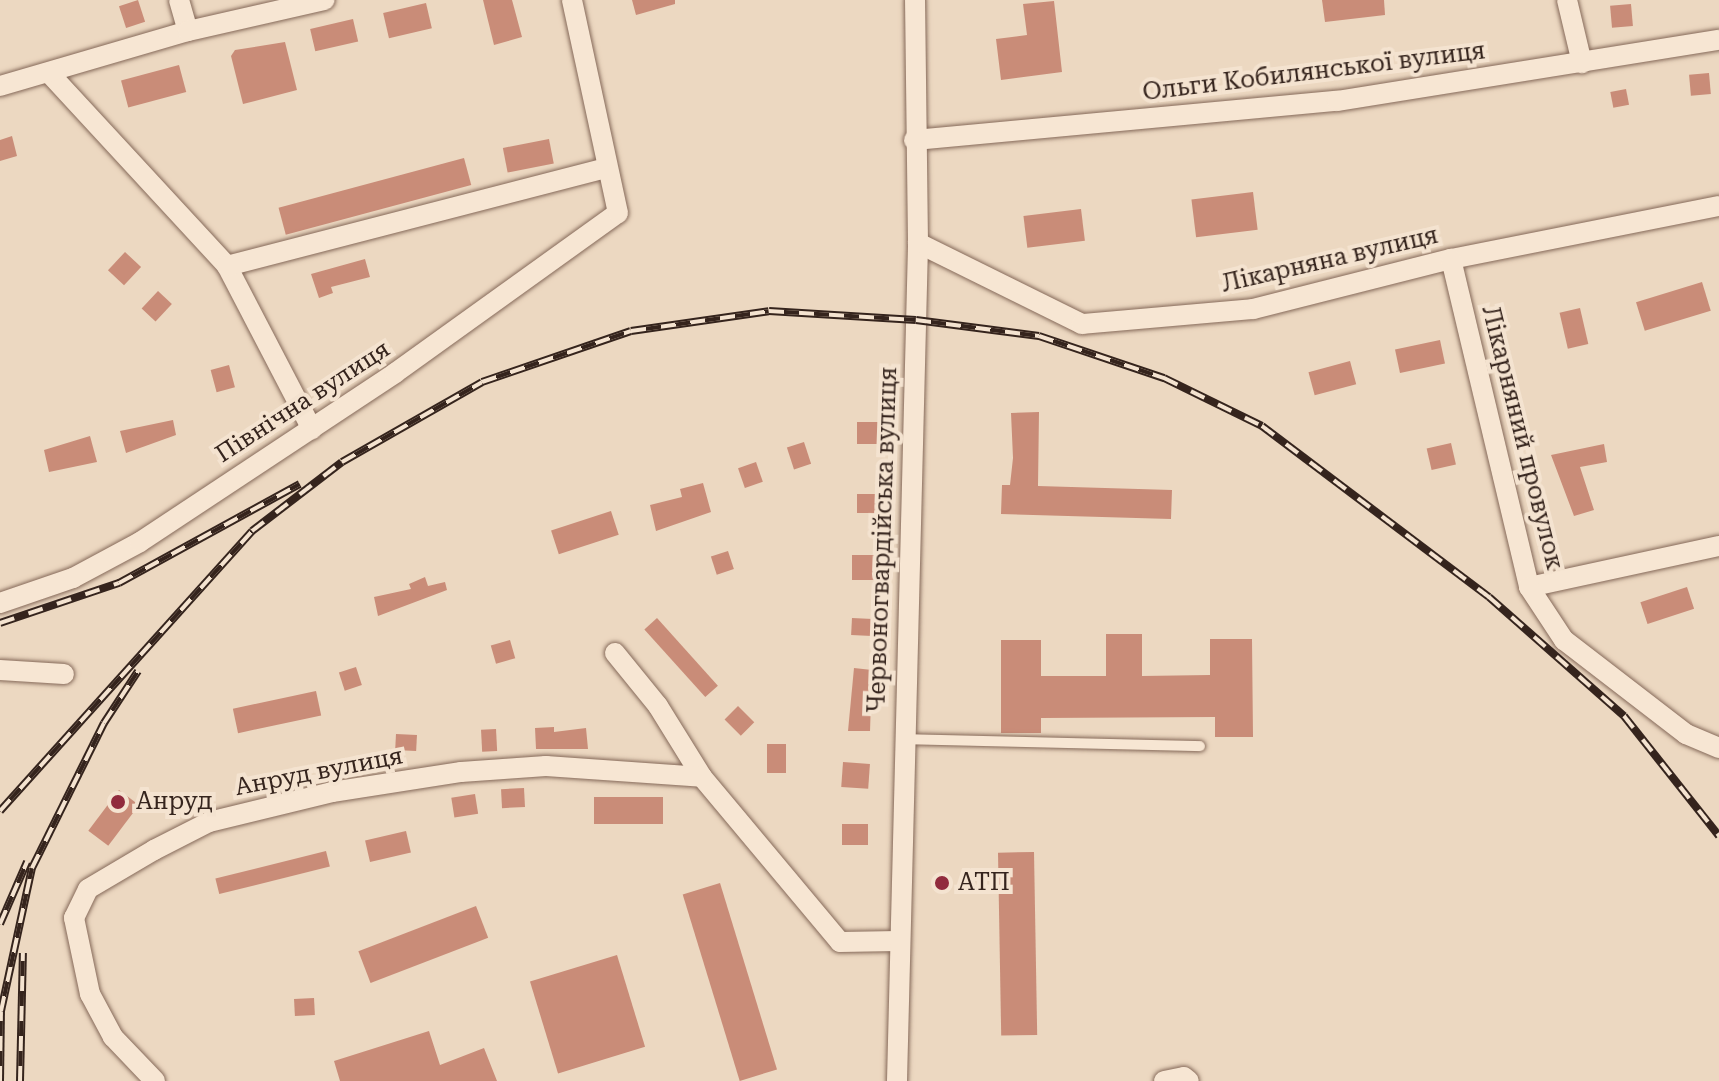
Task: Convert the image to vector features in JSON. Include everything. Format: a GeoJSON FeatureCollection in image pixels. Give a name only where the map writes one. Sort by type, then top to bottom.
{"type":"FeatureCollection","features":[{"type":"Feature","properties":{"kind":"street"},"geometry":{"type":"LineString","coordinates":[[179,0],[188,31]]}},
{"type":"Feature","properties":{"kind":"street"},"geometry":{"type":"LineString","coordinates":[[0,86],[50,74],[188,31],[325,0]]}},
{"type":"Feature","properties":{"kind":"street"},"geometry":{"type":"LineString","coordinates":[[227,266],[607,168],[572,0]]}},
{"type":"Feature","properties":{"kind":"street","name":"Червоногвардійська вулиця"},"geometry":{"type":"LineString","coordinates":[[897,1081],[898,941],[918,243],[914,140],[915,0]]}},
{"type":"Feature","properties":{"kind":"street"},"geometry":{"type":"LineString","coordinates":[[1567,0],[1582,63]]}},
{"type":"Feature","properties":{"kind":"street","name":"Ольги Кобилянської вулиця"},"geometry":{"type":"LineString","coordinates":[[914,140],[1337,101],[1719,40]]}},
{"type":"Feature","properties":{"kind":"street"},"geometry":{"type":"LineString","coordinates":[[50,74],[227,266],[312,429]]}},
{"type":"Feature","properties":{"kind":"street","name":"Північна вулиця"},"geometry":{"type":"LineString","coordinates":[[0,603],[73,578],[140,542],[312,429],[618,213],[607,168]]}},
{"type":"Feature","properties":{"kind":"street","name":"Лікарняна вулиця"},"geometry":{"type":"LineString","coordinates":[[918,243],[1082,324],[1253,309],[1451,259],[1719,206]]}},
{"type":"Feature","properties":{"kind":"street","name":"Лікарняний провулок"},"geometry":{"type":"LineString","coordinates":[[1451,259],[1529,587],[1719,546]]}},
{"type":"Feature","properties":{"kind":"street"},"geometry":{"type":"LineString","coordinates":[[1529,587],[1575,649],[1686,734],[1719,748]]}},
{"type":"Feature","properties":{"kind":"street"},"geometry":{"type":"LineString","coordinates":[[615,653],[658,706],[702,777],[840,942],[898,941]]}},
{"type":"Feature","properties":{"kind":"street"},"geometry":{"type":"LineString","coordinates":[[0,670],[64,674]]}},
{"type":"Feature","properties":{"kind":"street","name":"Анруд вулиця"},"geometry":{"type":"LineString","coordinates":[[155,1081],[113,1037],[90,994],[74,918],[88,889],[154,850],[209,822],[332,792],[461,772],[546,766],[702,777]]}},
{"type":"Feature","properties":{"kind":"street"},"geometry":{"type":"LineString","coordinates":[[1164,1081],[1189,1081]]}},
{"type":"Feature","properties":{"kind":"lane"},"geometry":{"type":"LineString","coordinates":[[904,739],[1200,746]]}},
{"type":"Feature","properties":{"kind":"building"},"geometry":{"type":"Polygon","coordinates":[[[138,0],[145,22],[126,28],[119,6],[138,0]]]}},
{"type":"Feature","properties":{"kind":"building"},"geometry":{"type":"Polygon","coordinates":[[[483,0],[512,0],[522,37],[494,45],[483,0]]]}},
{"type":"Feature","properties":{"kind":"building"},"geometry":{"type":"Polygon","coordinates":[[[632,0],[675,0],[675,4],[636,15],[632,0]]]}},
{"type":"Feature","properties":{"kind":"building"},"geometry":{"type":"Polygon","coordinates":[[[1322,0],[1384,0],[1385,15],[1325,22],[1322,0]]]}},
{"type":"Feature","properties":{"kind":"building"},"geometry":{"type":"Polygon","coordinates":[[[1054,1],[1062,72],[1001,80],[996,39],[1027,35],[1023,4],[1054,1]]]}},
{"type":"Feature","properties":{"kind":"building"},"geometry":{"type":"Polygon","coordinates":[[[426,3],[432,28],[389,38],[383,13],[426,3]]]}},
{"type":"Feature","properties":{"kind":"building"},"geometry":{"type":"Polygon","coordinates":[[[1631,4],[1633,26],[1612,28],[1610,6],[1631,4]]]}},
{"type":"Feature","properties":{"kind":"building"},"geometry":{"type":"Polygon","coordinates":[[[353,19],[358,41],[315,51],[310,29],[353,19]]]}},
{"type":"Feature","properties":{"kind":"building"},"geometry":{"type":"Polygon","coordinates":[[[285,42],[297,90],[243,104],[231,56],[235,50],[285,42]]]}},
{"type":"Feature","properties":{"kind":"building"},"geometry":{"type":"Polygon","coordinates":[[[179,65],[186,92],[128,108],[121,81],[179,65]]]}},
{"type":"Feature","properties":{"kind":"building"},"geometry":{"type":"Polygon","coordinates":[[[1709,73],[1711,94],[1691,96],[1689,75],[1709,73]]]}},
{"type":"Feature","properties":{"kind":"building"},"geometry":{"type":"Polygon","coordinates":[[[1626,89],[1629,105],[1613,108],[1610,92],[1626,89]]]}},
{"type":"Feature","properties":{"kind":"building"},"geometry":{"type":"Polygon","coordinates":[[[12,136],[17,156],[0,161],[0,140],[12,136]]]}},
{"type":"Feature","properties":{"kind":"building"},"geometry":{"type":"Polygon","coordinates":[[[549,139],[554,164],[508,173],[503,148],[549,139]]]}},
{"type":"Feature","properties":{"kind":"building"},"geometry":{"type":"Polygon","coordinates":[[[464,158],[471,185],[286,235],[279,208],[464,158]]]}},
{"type":"Feature","properties":{"kind":"building"},"geometry":{"type":"Polygon","coordinates":[[[1253,192],[1258,230],[1196,237],[1191,200],[1253,192]]]}},
{"type":"Feature","properties":{"kind":"building"},"geometry":{"type":"Polygon","coordinates":[[[1081,209],[1085,241],[1027,248],[1023,216],[1081,209]]]}},
{"type":"Feature","properties":{"kind":"building"},"geometry":{"type":"Polygon","coordinates":[[[125,252],[141,267],[124,285],[108,270],[125,252]]]}},
{"type":"Feature","properties":{"kind":"building"},"geometry":{"type":"Polygon","coordinates":[[[365,259],[370,277],[331,287],[333,293],[319,298],[311,274],[365,259]]]}},
{"type":"Feature","properties":{"kind":"building"},"geometry":{"type":"Polygon","coordinates":[[[1702,282],[1711,311],[1645,331],[1636,302],[1702,282]]]}},
{"type":"Feature","properties":{"kind":"building"},"geometry":{"type":"Polygon","coordinates":[[[158,291],[172,304],[156,322],[142,309],[158,291]]]}},
{"type":"Feature","properties":{"kind":"building"},"geometry":{"type":"Polygon","coordinates":[[[1580,308],[1588,344],[1568,349],[1560,313],[1580,308]]]}},
{"type":"Feature","properties":{"kind":"building"},"geometry":{"type":"Polygon","coordinates":[[[1440,340],[1445,363],[1400,373],[1395,350],[1440,340]]]}},
{"type":"Feature","properties":{"kind":"building"},"geometry":{"type":"Polygon","coordinates":[[[1350,361],[1356,384],[1315,395],[1308,372],[1350,361]]]}},
{"type":"Feature","properties":{"kind":"building"},"geometry":{"type":"Polygon","coordinates":[[[229,365],[235,387],[217,392],[211,370],[229,365]]]}},
{"type":"Feature","properties":{"kind":"building"},"geometry":{"type":"Polygon","coordinates":[[[1039,412],[1038,486],[1172,490],[1171,519],[1001,514],[1002,485],[1010,485],[1013,458],[1011,413],[1039,412]]]}},
{"type":"Feature","properties":{"kind":"building"},"geometry":{"type":"Polygon","coordinates":[[[173,420],[176,435],[126,453],[120,431],[173,420]]]}},
{"type":"Feature","properties":{"kind":"building"},"geometry":{"type":"Polygon","coordinates":[[[857,422],[878,422],[878,444],[857,444],[857,422]]]}},
{"type":"Feature","properties":{"kind":"building"},"geometry":{"type":"Polygon","coordinates":[[[90,436],[97,462],[49,472],[44,450],[90,436]]]}},
{"type":"Feature","properties":{"kind":"building"},"geometry":{"type":"Polygon","coordinates":[[[804,442],[811,464],[794,469],[787,448],[804,442]]]}},
{"type":"Feature","properties":{"kind":"building"},"geometry":{"type":"Polygon","coordinates":[[[1451,443],[1456,464],[1432,470],[1427,449],[1451,443]]]}},
{"type":"Feature","properties":{"kind":"building"},"geometry":{"type":"Polygon","coordinates":[[[1604,444],[1607,462],[1580,467],[1594,510],[1574,516],[1551,455],[1604,444]]]}},
{"type":"Feature","properties":{"kind":"building"},"geometry":{"type":"Polygon","coordinates":[[[756,462],[763,482],[745,488],[738,468],[756,462]]]}},
{"type":"Feature","properties":{"kind":"building"},"geometry":{"type":"Polygon","coordinates":[[[703,483],[711,512],[656,531],[650,505],[682,497],[680,489],[703,483]]]}},
{"type":"Feature","properties":{"kind":"building"},"geometry":{"type":"Polygon","coordinates":[[[857,494],[877,494],[877,513],[857,513],[857,494]]]}},
{"type":"Feature","properties":{"kind":"building"},"geometry":{"type":"Polygon","coordinates":[[[611,511],[619,535],[559,554],[551,530],[611,511]]]}},
{"type":"Feature","properties":{"kind":"building"},"geometry":{"type":"Polygon","coordinates":[[[728,551],[734,569],[717,575],[711,557],[728,551]]]}},
{"type":"Feature","properties":{"kind":"building"},"geometry":{"type":"Polygon","coordinates":[[[852,555],[874,555],[874,580],[852,580],[852,555]]]}},
{"type":"Feature","properties":{"kind":"building"},"geometry":{"type":"Polygon","coordinates":[[[425,577],[428,586],[445,582],[447,590],[378,616],[374,597],[411,589],[409,584],[425,577]]]}},
{"type":"Feature","properties":{"kind":"building"},"geometry":{"type":"Polygon","coordinates":[[[1687,587],[1694,609],[1648,624],[1640,602],[1687,587]]]}},
{"type":"Feature","properties":{"kind":"building"},"geometry":{"type":"Polygon","coordinates":[[[657,618],[718,686],[705,697],[644,629],[657,618]]]}},
{"type":"Feature","properties":{"kind":"building"},"geometry":{"type":"Polygon","coordinates":[[[852,618],[873,619],[872,636],[851,635],[852,618]]]}},
{"type":"Feature","properties":{"kind":"building"},"geometry":{"type":"Polygon","coordinates":[[[1106,634],[1142,634],[1142,676],[1210,675],[1210,639],[1252,639],[1253,737],[1215,737],[1215,717],[1041,718],[1041,733],[1001,733],[1001,640],[1041,640],[1041,676],[1106,676],[1106,634]]]}},
{"type":"Feature","properties":{"kind":"building"},"geometry":{"type":"Polygon","coordinates":[[[510,640],[515,658],[496,664],[491,646],[510,640]]]}},
{"type":"Feature","properties":{"kind":"building"},"geometry":{"type":"Polygon","coordinates":[[[356,667],[362,685],[345,691],[339,673],[356,667]]]}},
{"type":"Feature","properties":{"kind":"building"},"geometry":{"type":"Polygon","coordinates":[[[854,668],[872,670],[870,731],[848,731],[854,668]]]}},
{"type":"Feature","properties":{"kind":"building"},"geometry":{"type":"Polygon","coordinates":[[[316,691],[321,715],[238,733],[233,709],[316,691]]]}},
{"type":"Feature","properties":{"kind":"building"},"geometry":{"type":"Polygon","coordinates":[[[738,706],[754,722],[741,736],[725,719],[738,706]]]}},
{"type":"Feature","properties":{"kind":"building"},"geometry":{"type":"Polygon","coordinates":[[[554,727],[554,732],[586,728],[588,749],[536,749],[535,728],[554,727]]]}},
{"type":"Feature","properties":{"kind":"building"},"geometry":{"type":"Polygon","coordinates":[[[496,729],[497,751],[482,752],[481,730],[496,729]]]}},
{"type":"Feature","properties":{"kind":"building"},"geometry":{"type":"Polygon","coordinates":[[[396,734],[417,735],[416,751],[395,750],[396,734]]]}},
{"type":"Feature","properties":{"kind":"building"},"geometry":{"type":"Polygon","coordinates":[[[767,744],[786,744],[786,773],[767,773],[767,744]]]}},
{"type":"Feature","properties":{"kind":"building"},"geometry":{"type":"Polygon","coordinates":[[[386,753],[388,768],[370,770],[368,756],[386,753]]]}},
{"type":"Feature","properties":{"kind":"building"},"geometry":{"type":"Polygon","coordinates":[[[843,762],[870,764],[868,789],[841,787],[843,762]]]}},
{"type":"Feature","properties":{"kind":"building"},"geometry":{"type":"Polygon","coordinates":[[[524,788],[525,807],[502,808],[501,789],[524,788]]]}},
{"type":"Feature","properties":{"kind":"building"},"geometry":{"type":"Polygon","coordinates":[[[119,790],[139,805],[108,846],[88,831],[119,790]]]}},
{"type":"Feature","properties":{"kind":"building"},"geometry":{"type":"Polygon","coordinates":[[[475,794],[478,814],[454,818],[451,798],[475,794]]]}},
{"type":"Feature","properties":{"kind":"building"},"geometry":{"type":"Polygon","coordinates":[[[594,797],[663,797],[663,824],[594,824],[594,797]]]}},
{"type":"Feature","properties":{"kind":"building"},"geometry":{"type":"Polygon","coordinates":[[[842,824],[868,824],[868,845],[842,845],[842,824]]]}},
{"type":"Feature","properties":{"kind":"building"},"geometry":{"type":"Polygon","coordinates":[[[406,831],[411,852],[370,862],[365,840],[406,831]]]}},
{"type":"Feature","properties":{"kind":"building"},"geometry":{"type":"Polygon","coordinates":[[[326,851],[330,867],[219,894],[215,879],[326,851]]]}},
{"type":"Feature","properties":{"kind":"building"},"geometry":{"type":"Polygon","coordinates":[[[1034,852],[1037,1035],[1001,1036],[998,853],[1034,852]]]}},
{"type":"Feature","properties":{"kind":"building"},"geometry":{"type":"Polygon","coordinates":[[[720,883],[777,1069],[740,1081],[683,894],[720,883]]]}},
{"type":"Feature","properties":{"kind":"building"},"geometry":{"type":"Polygon","coordinates":[[[476,906],[488,938],[371,983],[358,951],[476,906]]]}},
{"type":"Feature","properties":{"kind":"building"},"geometry":{"type":"Polygon","coordinates":[[[617,955],[645,1047],[558,1073],[530,982],[617,955]]]}},
{"type":"Feature","properties":{"kind":"building"},"geometry":{"type":"Polygon","coordinates":[[[314,998],[315,1015],[295,1016],[294,999],[314,998]]]}},
{"type":"Feature","properties":{"kind":"building"},"geometry":{"type":"Polygon","coordinates":[[[429,1031],[440,1065],[484,1048],[497,1081],[340,1081],[334,1061],[429,1031]]]}},
{"type":"Feature","properties":{"kind":"railway"},"geometry":{"type":"LineString","coordinates":[[0,811],[252,531],[342,462],[482,382],[631,331],[769,311],[916,320],[1039,336],[1164,378],[1262,426],[1489,597],[1624,716],[1719,836]]}},
{"type":"Feature","properties":{"kind":"railway"},"geometry":{"type":"LineString","coordinates":[[0,623],[119,583],[300,484]]}},
{"type":"Feature","properties":{"kind":"railway"},"geometry":{"type":"LineString","coordinates":[[0,1081],[1,1011],[32,868],[104,723],[138,671]]}},
{"type":"Feature","properties":{"kind":"railway"},"geometry":{"type":"LineString","coordinates":[[0,924],[27,862]]}},
{"type":"Feature","properties":{"kind":"railway"},"geometry":{"type":"LineString","coordinates":[[20,1081],[23,953]]}},
{"type":"Feature","properties":{"kind":"place","name":"Анруд"},"geometry":{"type":"Point","coordinates":[118,802]}},
{"type":"Feature","properties":{"kind":"place","name":"АТП"},"geometry":{"type":"Point","coordinates":[942,883]}}]}
